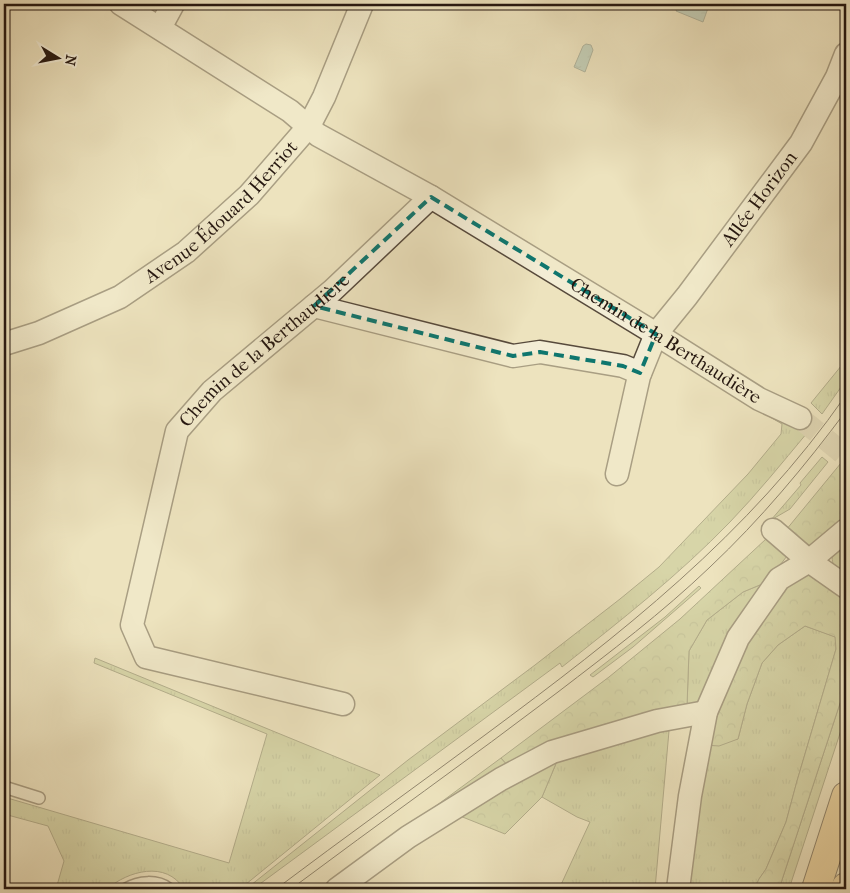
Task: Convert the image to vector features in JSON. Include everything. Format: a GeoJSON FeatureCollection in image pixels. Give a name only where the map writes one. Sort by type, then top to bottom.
{"type":"FeatureCollection","features":[{"type":"Feature","properties":{"kind":"highway"},"geometry":{"type":"LineString","coordinates":[[816,889],[846,796]]}},
{"type":"Feature","properties":{"kind":"street"},"geometry":{"type":"LineString","coordinates":[[160,28],[173,4]]}},
{"type":"Feature","properties":{"kind":"street","name":"Avenue Édouard Herriot"},"geometry":{"type":"LineString","coordinates":[[4,344],[39,333],[120,296],[186,252],[249,195],[309,126],[324,97],[362,4]]}},
{"type":"Feature","properties":{"kind":"street","name":"Chemin de la Berthaudière"},"geometry":{"type":"LineString","coordinates":[[126,5],[290,111],[318,135],[432,197],[759,399],[800,418]]}},
{"type":"Feature","properties":{"kind":"street","name":"Allée Horizon"},"geometry":{"type":"LineString","coordinates":[[617,474],[640,373],[656,334],[687,296],[801,143],[846,54]]}},
{"type":"Feature","properties":{"kind":"street","name":"Chemin de la Berthaudière"},"geometry":{"type":"LineString","coordinates":[[343,704],[146,657],[132,625],[177,431],[212,391],[333,290],[432,197]]}},
{"type":"Feature","properties":{"kind":"street"},"geometry":{"type":"LineString","coordinates":[[314,306],[513,356],[540,352],[623,366],[640,373]]}},
{"type":"Feature","properties":{"kind":"street"},"geometry":{"type":"LineString","coordinates":[[773,530],[809,561],[846,587]]}},
{"type":"Feature","properties":{"kind":"street"},"geometry":{"type":"LineString","coordinates":[[678,889],[690,796],[706,712],[738,638],[779,580],[809,561],[846,530]]}},
{"type":"Feature","properties":{"kind":"street"},"geometry":{"type":"LineString","coordinates":[[337,889],[408,837],[501,779],[552,752],[657,721],[706,712]]}},
{"type":"Feature","properties":{"kind":"lane"},"geometry":{"type":"LineString","coordinates":[[4,788],[39,798]]}},
{"type":"Feature","properties":{"kind":"lane"},"geometry":{"type":"LineString","coordinates":[[126,889],[146,882],[161,883],[169,889]]}},
{"type":"Feature","properties":{"kind":"highlighted area"},"geometry":{"type":"Polygon","coordinates":[[[431,197],[656,334],[640,373],[623,366],[540,352],[513,356],[314,306],[431,197]]]}},
{"type":"Feature","properties":{"kind":"green space"},"geometry":{"type":"Polygon","coordinates":[[[846,360],[846,380],[822,414],[811,403],[846,360]]]}},
{"type":"Feature","properties":{"kind":"green space"},"geometry":{"type":"Polygon","coordinates":[[[764,409],[795,423],[807,433],[711,542],[649,597],[562,667],[560,663],[253,889],[246,889],[408,760],[535,665],[659,567],[748,474],[781,434],[782,424],[765,414],[764,409]]]}},
{"type":"Feature","properties":{"kind":"green space"},"geometry":{"type":"Polygon","coordinates":[[[822,457],[828,462],[790,509],[771,520],[801,485],[800,483],[822,457]]]}},
{"type":"Feature","properties":{"kind":"green space"},"geometry":{"type":"Polygon","coordinates":[[[841,463],[846,466],[846,516],[812,547],[807,547],[786,530],[841,463]]]}},
{"type":"Feature","properties":{"kind":"green space"},"geometry":{"type":"Polygon","coordinates":[[[766,539],[787,556],[767,582],[743,592],[707,620],[689,651],[687,706],[560,754],[542,797],[505,834],[460,816],[509,767],[501,758],[609,677],[680,619],[766,539]]]}},
{"type":"Feature","properties":{"kind":"green space"},"geometry":{"type":"Polygon","coordinates":[[[846,540],[846,579],[837,570],[833,563],[832,555],[846,540]]]}},
{"type":"Feature","properties":{"kind":"green space"},"geometry":{"type":"Polygon","coordinates":[[[805,575],[824,577],[846,595],[846,685],[779,889],[754,889],[766,869],[786,822],[836,649],[835,637],[805,626],[778,645],[762,663],[747,704],[738,739],[719,746],[706,745],[736,658],[789,582],[805,575]]]}},
{"type":"Feature","properties":{"kind":"green space"},"geometry":{"type":"Polygon","coordinates":[[[767,582],[700,704],[687,706],[689,651],[707,620],[743,592],[767,582]]]}},
{"type":"Feature","properties":{"kind":"green space"},"geometry":{"type":"Polygon","coordinates":[[[699,586],[701,588],[633,647],[593,677],[590,675],[665,617],[699,586]]]}},
{"type":"Feature","properties":{"kind":"green space"},"geometry":{"type":"Polygon","coordinates":[[[805,626],[836,637],[836,649],[786,822],[766,869],[754,889],[685,889],[706,745],[738,739],[747,704],[762,663],[778,645],[805,626]]]}},
{"type":"Feature","properties":{"kind":"green space"},"geometry":{"type":"Polygon","coordinates":[[[95,658],[380,775],[240,889],[184,889],[167,874],[147,871],[125,877],[107,889],[56,889],[64,861],[48,826],[4,814],[4,797],[229,863],[267,734],[94,663],[95,658]]]}},
{"type":"Feature","properties":{"kind":"green space"},"geometry":{"type":"Polygon","coordinates":[[[846,685],[846,715],[789,889],[779,889],[846,685]]]}},
{"type":"Feature","properties":{"kind":"green space"},"geometry":{"type":"Polygon","coordinates":[[[648,731],[669,731],[655,889],[559,889],[590,822],[577,817],[542,797],[560,754],[648,731]]]}},
{"type":"Feature","properties":{"kind":"green space"},"geometry":{"type":"Polygon","coordinates":[[[501,758],[509,767],[330,889],[323,889],[501,758]]]}},
{"type":"Feature","properties":{"kind":"water"},"geometry":{"type":"Polygon","coordinates":[[[679,4],[697,4],[708,8],[703,22],[676,11],[679,4]]]}},
{"type":"Feature","properties":{"kind":"water"},"geometry":{"type":"Polygon","coordinates":[[[586,44],[591,45],[593,50],[585,72],[574,67],[583,46],[586,44]]]}},
{"type":"Feature","properties":{"kind":"tunnel"},"geometry":{"type":"LineString","coordinates":[[800,418],[846,456]]}},
{"type":"Feature","properties":{"kind":"tram line"},"geometry":{"type":"LineString","coordinates":[[276,889],[585,659],[680,580],[725,538],[768,493],[808,446],[846,395]]}},
{"type":"Feature","properties":{"kind":"tram line"},"geometry":{"type":"LineString","coordinates":[[291,889],[558,692],[636,632],[692,584],[729,549],[764,511],[798,472],[846,411]]}}]}
